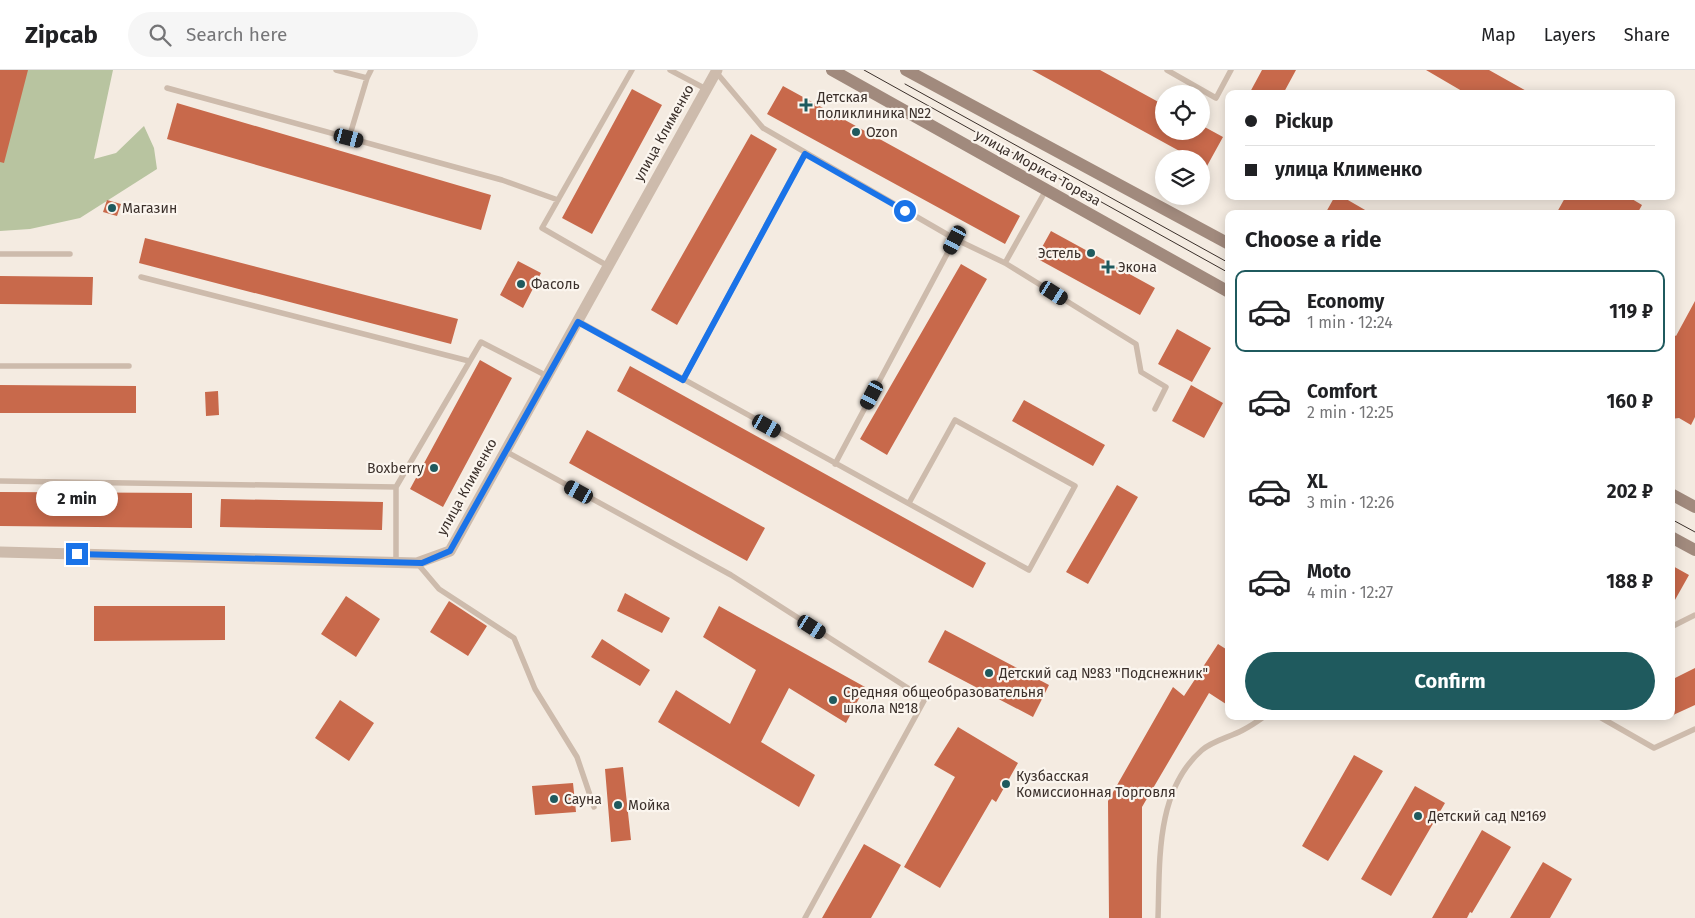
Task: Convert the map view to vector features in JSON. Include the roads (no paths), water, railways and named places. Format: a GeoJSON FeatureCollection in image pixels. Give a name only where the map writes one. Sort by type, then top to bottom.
{"type":"FeatureCollection","features":[{"type":"Feature","properties":{"kind":"street","name":"улица Мориса Тореза"},"geometry":{"type":"LineString","coordinates":[[832,70],[1225,290]]}},
{"type":"Feature","properties":{"kind":"street","name":"улица Мориса Тореза"},"geometry":{"type":"LineString","coordinates":[[906,70],[1225,242]]}},
{"type":"Feature","properties":{"kind":"street","name":"улица Клименко"},"geometry":{"type":"LineString","coordinates":[[0,552],[422,563],[450,551],[717,71]]}},
{"type":"Feature","properties":{"kind":"street"},"geometry":{"type":"LineString","coordinates":[[1675,496],[1695,507]]}},
{"type":"Feature","properties":{"kind":"street"},"geometry":{"type":"LineString","coordinates":[[1675,539],[1695,550]]}},
{"type":"Feature","properties":{"kind":"lane"},"geometry":{"type":"LineString","coordinates":[[336,70],[367,78]]}},
{"type":"Feature","properties":{"kind":"lane"},"geometry":{"type":"LineString","coordinates":[[349,138],[367,78],[372,70]]}},
{"type":"Feature","properties":{"kind":"lane"},"geometry":{"type":"LineString","coordinates":[[608,266],[542,228],[632,70]]}},
{"type":"Feature","properties":{"kind":"lane"},"geometry":{"type":"LineString","coordinates":[[670,70],[706,89]]}},
{"type":"Feature","properties":{"kind":"lane"},"geometry":{"type":"LineString","coordinates":[[1166,70],[1216,98],[1232,70]]}},
{"type":"Feature","properties":{"kind":"lane"},"geometry":{"type":"LineString","coordinates":[[717,71],[763,128],[955,240],[1005,262],[1136,344],[1141,372],[1166,388],[1155,409]]}},
{"type":"Feature","properties":{"kind":"lane"},"geometry":{"type":"LineString","coordinates":[[167,88],[502,180],[558,200]]}},
{"type":"Feature","properties":{"kind":"lane"},"geometry":{"type":"LineString","coordinates":[[683,380],[805,154]]}},
{"type":"Feature","properties":{"kind":"lane"},"geometry":{"type":"LineString","coordinates":[[1005,262],[1046,189]]}},
{"type":"Feature","properties":{"kind":"lane"},"geometry":{"type":"LineString","coordinates":[[835,464],[955,240]]}},
{"type":"Feature","properties":{"kind":"lane"},"geometry":{"type":"LineString","coordinates":[[0,254],[70,254]]}},
{"type":"Feature","properties":{"kind":"lane"},"geometry":{"type":"LineString","coordinates":[[141,277],[469,361]]}},
{"type":"Feature","properties":{"kind":"lane"},"geometry":{"type":"LineString","coordinates":[[578,322],[1029,570],[1075,486],[955,420],[909,503]]}},
{"type":"Feature","properties":{"kind":"lane"},"geometry":{"type":"LineString","coordinates":[[396,563],[396,487],[481,342],[547,376]]}},
{"type":"Feature","properties":{"kind":"lane"},"geometry":{"type":"LineString","coordinates":[[0,366],[129,366]]}},
{"type":"Feature","properties":{"kind":"lane"},"geometry":{"type":"LineString","coordinates":[[504,451],[731,575],[925,699],[805,918]]}},
{"type":"Feature","properties":{"kind":"lane"},"geometry":{"type":"LineString","coordinates":[[0,481],[396,487]]}},
{"type":"Feature","properties":{"kind":"lane"},"geometry":{"type":"LineString","coordinates":[[416,563],[439,589],[514,638],[535,689],[577,758],[594,807]]}},
{"type":"Feature","properties":{"kind":"lane"},"geometry":{"type":"LineString","coordinates":[[1675,624],[1695,615]]}},
{"type":"Feature","properties":{"kind":"lane"},"geometry":{"type":"LineString","coordinates":[[1158,918],[1160,838],[1170,801],[1183,772],[1202,749],[1245,730],[1259,720]]}},
{"type":"Feature","properties":{"kind":"lane"},"geometry":{"type":"LineString","coordinates":[[1605,720],[1654,748],[1695,729]]}},
{"type":"Feature","properties":{"kind":"tram line"},"geometry":{"type":"LineString","coordinates":[[864,70],[1225,271]]}},
{"type":"Feature","properties":{"kind":"tram line"},"geometry":{"type":"LineString","coordinates":[[905,84],[1225,261]]}},
{"type":"Feature","properties":{"kind":"tram line"},"geometry":{"type":"LineString","coordinates":[[1675,521],[1695,532]]}},
{"type":"Feature","properties":{"kind":"place","name":"Детская поликлиника №2"},"geometry":{"type":"Point","coordinates":[806,105]}},
{"type":"Feature","properties":{"kind":"place","name":"Ozon"},"geometry":{"type":"Point","coordinates":[856,132]}},
{"type":"Feature","properties":{"kind":"place","name":"Магазин"},"geometry":{"type":"Point","coordinates":[112,208]}},
{"type":"Feature","properties":{"kind":"place","name":"Эстель"},"geometry":{"type":"Point","coordinates":[1091,253]}},
{"type":"Feature","properties":{"kind":"place","name":"Экона"},"geometry":{"type":"Point","coordinates":[1108,267]}},
{"type":"Feature","properties":{"kind":"place","name":"Фасоль"},"geometry":{"type":"Point","coordinates":[521,284]}},
{"type":"Feature","properties":{"kind":"place","name":"Boxberry"},"geometry":{"type":"Point","coordinates":[434,468]}},
{"type":"Feature","properties":{"kind":"place","name":"Детский сад №83 \"Подснежник\""},"geometry":{"type":"Point","coordinates":[989,673]}},
{"type":"Feature","properties":{"kind":"place","name":"Средняя общеобразовательня школа №18"},"geometry":{"type":"Point","coordinates":[833,700]}},
{"type":"Feature","properties":{"kind":"place","name":"Кузбасская Комиссионная Торговля"},"geometry":{"type":"Point","coordinates":[1006,784]}},
{"type":"Feature","properties":{"kind":"place","name":"Сауна"},"geometry":{"type":"Point","coordinates":[554,799]}},
{"type":"Feature","properties":{"kind":"place","name":"Мойка"},"geometry":{"type":"Point","coordinates":[618,805]}},
{"type":"Feature","properties":{"kind":"place","name":"Детский сад №169"},"geometry":{"type":"Point","coordinates":[1418,816]}}]}
